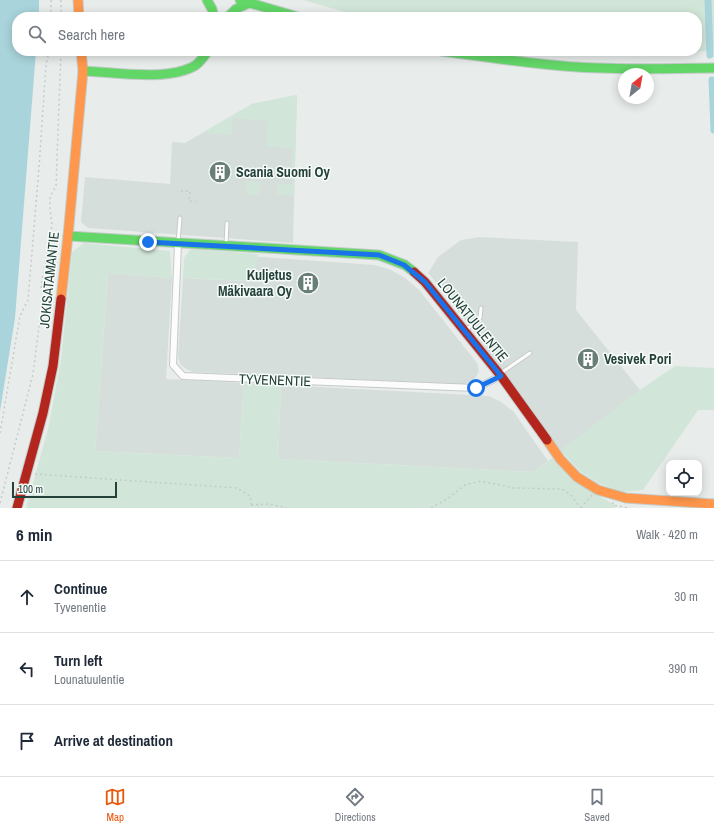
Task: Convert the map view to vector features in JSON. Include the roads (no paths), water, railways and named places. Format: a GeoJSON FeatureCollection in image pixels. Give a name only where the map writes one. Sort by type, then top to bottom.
{"type":"FeatureCollection","features":[{"type":"Feature","properties":{"kind":"main road"},"geometry":{"type":"LineString","coordinates":[[78,0],[79,12]]}},
{"type":"Feature","properties":{"kind":"main road"},"geometry":{"type":"LineString","coordinates":[[207,0],[213,12]]}},
{"type":"Feature","properties":{"kind":"main road"},"geometry":{"type":"LineString","coordinates":[[233,12],[245,1],[281,12]]}},
{"type":"Feature","properties":{"kind":"main road","name":"JOKISATAMANTIE"},"geometry":{"type":"LineString","coordinates":[[17,508],[43,413],[54,366],[68,236],[83,71],[82,56]]}},
{"type":"Feature","properties":{"kind":"main road"},"geometry":{"type":"LineString","coordinates":[[83,71],[154,74],[173,73],[193,66],[204,56]]}},
{"type":"Feature","properties":{"kind":"main road"},"geometry":{"type":"LineString","coordinates":[[478,56],[577,67],[631,70],[714,68]]}},
{"type":"Feature","properties":{"kind":"main road","name":"LOUNATUULENTIE"},"geometry":{"type":"LineString","coordinates":[[68,236],[178,244],[379,255],[404,265],[425,282],[500,375],[560,459],[577,477],[595,488],[613,496],[714,504]]}},
{"type":"Feature","properties":{"kind":"street","name":"TYVENENTIE"},"geometry":{"type":"LineString","coordinates":[[178,244],[173,365],[183,376],[476,388],[500,375]]}},
{"type":"Feature","properties":{"kind":"lane"},"geometry":{"type":"LineString","coordinates":[[178,244],[180,218]]}},
{"type":"Feature","properties":{"kind":"lane"},"geometry":{"type":"LineString","coordinates":[[226,246],[227,222]]}},
{"type":"Feature","properties":{"kind":"lane"},"geometry":{"type":"LineString","coordinates":[[464,331],[480,318],[481,308]]}},
{"type":"Feature","properties":{"kind":"lane"},"geometry":{"type":"LineString","coordinates":[[500,375],[530,353]]}},
{"type":"Feature","properties":{"kind":"water"},"geometry":{"type":"Polygon","coordinates":[[[0,0],[39,0],[39,12],[12,12],[12,56],[36,56],[15,318],[0,411],[0,0]]]}},
{"type":"Feature","properties":{"kind":"waterway"},"geometry":{"type":"LineString","coordinates":[[708,0],[710,55]]}},
{"type":"Feature","properties":{"kind":"waterway"},"geometry":{"type":"LineString","coordinates":[[712,80],[714,130]]}},
{"type":"Feature","properties":{"kind":"place","name":"Scania Suomi Oy"},"geometry":{"type":"Point","coordinates":[220,172]}},
{"type":"Feature","properties":{"kind":"place","name":"Kuljetus Mäkivaara Oy"},"geometry":{"type":"Point","coordinates":[308,283]}},
{"type":"Feature","properties":{"kind":"place","name":"Vesivek Pori"},"geometry":{"type":"Point","coordinates":[588,359]}}]}
